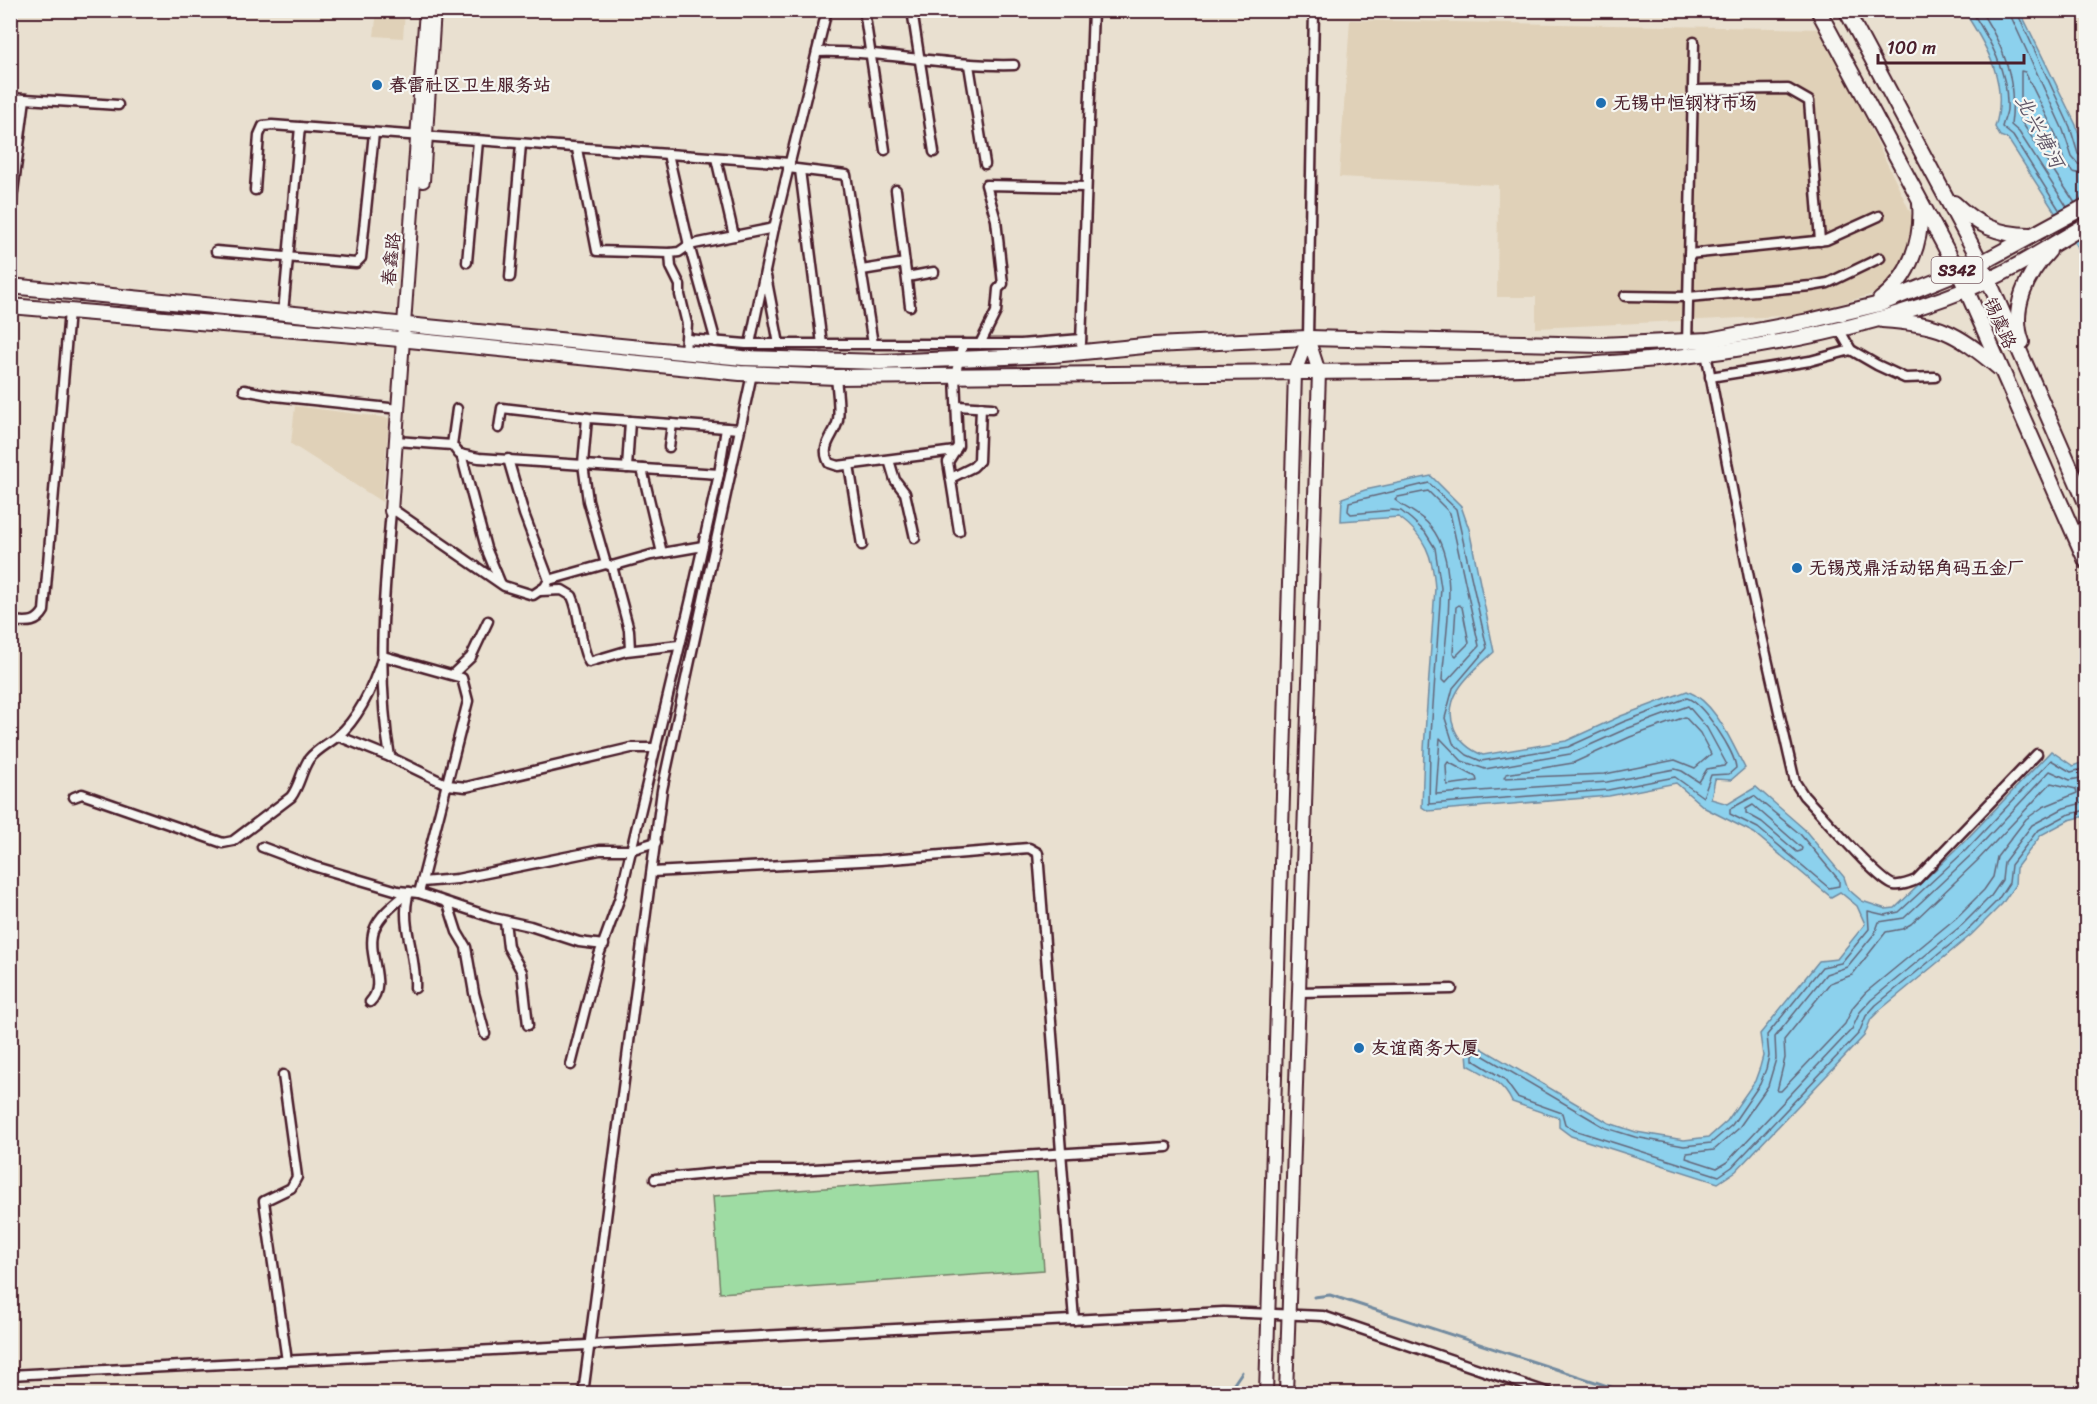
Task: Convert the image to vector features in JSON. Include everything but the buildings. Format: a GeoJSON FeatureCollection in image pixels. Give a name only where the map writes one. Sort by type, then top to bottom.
{"type":"FeatureCollection","features":[{"type":"Feature","properties":{"kind":"main road","name":"春鑫路"},"geometry":{"type":"LineString","coordinates":[[423,136],[426,10]]}},
{"type":"Feature","properties":{"kind":"main road","name":"春鑫路"},"geometry":{"type":"LineString","coordinates":[[391,509],[404,325],[412,302],[423,136],[435,10]]}},
{"type":"Feature","properties":{"kind":"main road","name":"锡虞路"},"geometry":{"type":"LineString","coordinates":[[1818,10],[1959,273],[2078,538],[2086,561]]}},
{"type":"Feature","properties":{"kind":"main road","name":"锡虞路"},"geometry":{"type":"LineString","coordinates":[[1846,10],[1989,280],[2086,503]]}},
{"type":"Feature","properties":{"kind":"main road"},"geometry":{"type":"LineString","coordinates":[[1872,313],[1895,286],[1912,259],[1920,228],[1919,196]]}},
{"type":"Feature","properties":{"kind":"main road"},"geometry":{"type":"LineString","coordinates":[[1946,196],[1972,221],[1987,228],[2001,233],[2032,235]]}},
{"type":"Feature","properties":{"kind":"main road"},"geometry":{"type":"LineString","coordinates":[[10,286],[404,325],[686,346],[743,358],[880,362],[959,359],[1081,345],[1154,345],[1308,338],[1687,348],[1706,353],[1776,344],[1839,329],[1981,264],[2086,206]]}},
{"type":"Feature","properties":{"kind":"main road"},"geometry":{"type":"LineString","coordinates":[[10,306],[404,340],[752,374],[836,377],[1469,371],[1687,348],[1709,340],[1872,313],[1966,290],[1989,280],[2086,225]]}},
{"type":"Feature","properties":{"kind":"main road"},"geometry":{"type":"LineString","coordinates":[[2053,424],[2030,370],[2020,336],[2018,317],[2030,275],[2058,241]]}},
{"type":"Feature","properties":{"kind":"main road"},"geometry":{"type":"LineString","coordinates":[[1872,313],[1938,327],[1967,342],[2003,371]]}},
{"type":"Feature","properties":{"kind":"main road"},"geometry":{"type":"LineString","coordinates":[[1286,1394],[1319,372],[1308,338]]}},
{"type":"Feature","properties":{"kind":"main road"},"geometry":{"type":"LineString","coordinates":[[1266,1394],[1294,372],[1308,338]]}},
{"type":"Feature","properties":{"kind":"street"},"geometry":{"type":"LineString","coordinates":[[750,344],[774,228],[827,10]]}},
{"type":"Feature","properties":{"kind":"street"},"geometry":{"type":"LineString","coordinates":[[864,10],[885,150]]}},
{"type":"Feature","properties":{"kind":"street"},"geometry":{"type":"LineString","coordinates":[[912,10],[934,152]]}},
{"type":"Feature","properties":{"kind":"street"},"geometry":{"type":"LineString","coordinates":[[670,253],[671,267],[680,285],[686,346],[716,342],[1081,345],[1093,10]]}},
{"type":"Feature","properties":{"kind":"street"},"geometry":{"type":"LineString","coordinates":[[1308,338],[1314,10]]}},
{"type":"Feature","properties":{"kind":"street"},"geometry":{"type":"LineString","coordinates":[[1687,348],[1694,42]]}},
{"type":"Feature","properties":{"kind":"street"},"geometry":{"type":"LineString","coordinates":[[817,52],[870,54],[969,65],[1014,65]]}},
{"type":"Feature","properties":{"kind":"street"},"geometry":{"type":"LineString","coordinates":[[969,65],[985,164]]}},
{"type":"Feature","properties":{"kind":"street"},"geometry":{"type":"LineString","coordinates":[[1693,90],[1788,89],[1809,101],[1820,241]]}},
{"type":"Feature","properties":{"kind":"street"},"geometry":{"type":"LineString","coordinates":[[10,98],[118,105]]}},
{"type":"Feature","properties":{"kind":"street"},"geometry":{"type":"LineString","coordinates":[[10,215],[25,99]]}},
{"type":"Feature","properties":{"kind":"street"},"geometry":{"type":"LineString","coordinates":[[255,190],[259,135],[263,126],[716,158],[846,175],[873,344]]}},
{"type":"Feature","properties":{"kind":"street"},"geometry":{"type":"LineString","coordinates":[[283,313],[290,257],[300,127]]}},
{"type":"Feature","properties":{"kind":"street"},"geometry":{"type":"LineString","coordinates":[[216,251],[356,263],[361,258],[374,133]]}},
{"type":"Feature","properties":{"kind":"street"},"geometry":{"type":"LineString","coordinates":[[467,262],[478,141]]}},
{"type":"Feature","properties":{"kind":"street"},"geometry":{"type":"LineString","coordinates":[[510,277],[521,144]]}},
{"type":"Feature","properties":{"kind":"street"},"geometry":{"type":"LineString","coordinates":[[577,149],[597,250],[679,252],[689,245],[774,228]]}},
{"type":"Feature","properties":{"kind":"street"},"geometry":{"type":"LineString","coordinates":[[668,154],[689,245],[716,342]]}},
{"type":"Feature","properties":{"kind":"street"},"geometry":{"type":"LineString","coordinates":[[716,158],[734,236]]}},
{"type":"Feature","properties":{"kind":"street"},"geometry":{"type":"LineString","coordinates":[[800,170],[822,344]]}},
{"type":"Feature","properties":{"kind":"street"},"geometry":{"type":"LineString","coordinates":[[980,344],[996,312],[998,289],[1003,284],[996,220],[986,185],[1086,187]]}},
{"type":"Feature","properties":{"kind":"street"},"geometry":{"type":"LineString","coordinates":[[896,190],[910,306]]}},
{"type":"Feature","properties":{"kind":"street"},"geometry":{"type":"LineString","coordinates":[[1689,254],[1820,241],[1879,216]]}},
{"type":"Feature","properties":{"kind":"street"},"geometry":{"type":"LineString","coordinates":[[1625,296],[1688,297],[1828,283],[1880,258]]}},
{"type":"Feature","properties":{"kind":"street"},"geometry":{"type":"LineString","coordinates":[[862,270],[905,263]]}},
{"type":"Feature","properties":{"kind":"street"},"geometry":{"type":"LineString","coordinates":[[765,271],[779,344]]}},
{"type":"Feature","properties":{"kind":"street"},"geometry":{"type":"LineString","coordinates":[[907,277],[934,272]]}},
{"type":"Feature","properties":{"kind":"street"},"geometry":{"type":"LineString","coordinates":[[10,621],[31,623],[39,620],[44,611],[69,311]]}},
{"type":"Feature","properties":{"kind":"street"},"geometry":{"type":"LineString","coordinates":[[1839,329],[1851,350],[1905,378],[1935,377]]}},
{"type":"Feature","properties":{"kind":"street"},"geometry":{"type":"LineString","coordinates":[[959,531],[948,462],[958,446],[955,376],[963,344]]}},
{"type":"Feature","properties":{"kind":"street"},"geometry":{"type":"LineString","coordinates":[[1710,377],[1810,361],[1851,350]]}},
{"type":"Feature","properties":{"kind":"street"},"geometry":{"type":"LineString","coordinates":[[1706,353],[1774,690],[1796,782],[1804,796],[1874,870],[1890,883],[1904,885],[1916,880],[2037,754]]}},
{"type":"Feature","properties":{"kind":"street"},"geometry":{"type":"LineString","coordinates":[[583,1394],[663,789],[752,374]]}},
{"type":"Feature","properties":{"kind":"street"},"geometry":{"type":"LineString","coordinates":[[836,377],[838,416],[827,441],[826,458],[832,465],[849,465],[955,451]]}},
{"type":"Feature","properties":{"kind":"street"},"geometry":{"type":"LineString","coordinates":[[244,390],[275,396],[399,409]]}},
{"type":"Feature","properties":{"kind":"street"},"geometry":{"type":"LineString","coordinates":[[957,406],[992,408]]}},
{"type":"Feature","properties":{"kind":"street"},"geometry":{"type":"LineString","coordinates":[[951,478],[973,467],[979,461],[981,407]]}},
{"type":"Feature","properties":{"kind":"street"},"geometry":{"type":"LineString","coordinates":[[499,428],[502,408],[587,418],[740,429]]}},
{"type":"Feature","properties":{"kind":"street"},"geometry":{"type":"LineString","coordinates":[[452,445],[457,409]]}},
{"type":"Feature","properties":{"kind":"street"},"geometry":{"type":"LineString","coordinates":[[587,418],[584,464],[588,501],[628,630],[630,650]]}},
{"type":"Feature","properties":{"kind":"street"},"geometry":{"type":"LineString","coordinates":[[627,468],[630,421]]}},
{"type":"Feature","properties":{"kind":"street"},"geometry":{"type":"LineString","coordinates":[[669,447],[672,424]]}},
{"type":"Feature","properties":{"kind":"street"},"geometry":{"type":"LineString","coordinates":[[571,1065],[599,955],[620,897],[703,546],[719,474],[726,428]]}},
{"type":"Feature","properties":{"kind":"street"},"geometry":{"type":"LineString","coordinates":[[396,441],[452,445],[461,454],[486,548],[501,583]]}},
{"type":"Feature","properties":{"kind":"street"},"geometry":{"type":"LineString","coordinates":[[461,454],[719,474]]}},
{"type":"Feature","properties":{"kind":"street"},"geometry":{"type":"LineString","coordinates":[[508,459],[524,514],[549,580]]}},
{"type":"Feature","properties":{"kind":"street"},"geometry":{"type":"LineString","coordinates":[[890,460],[895,480],[905,493],[915,538]]}},
{"type":"Feature","properties":{"kind":"street"},"geometry":{"type":"LineString","coordinates":[[849,465],[862,545]]}},
{"type":"Feature","properties":{"kind":"street"},"geometry":{"type":"LineString","coordinates":[[642,469],[662,553]]}},
{"type":"Feature","properties":{"kind":"street"},"geometry":{"type":"LineString","coordinates":[[390,757],[385,732],[383,656],[391,509],[501,583],[533,595],[540,591],[549,580],[662,553],[703,546]]}},
{"type":"Feature","properties":{"kind":"street"},"geometry":{"type":"LineString","coordinates":[[540,591],[562,590],[572,596],[583,632],[582,645],[588,662],[630,650],[679,645]]}},
{"type":"Feature","properties":{"kind":"street"},"geometry":{"type":"LineString","coordinates":[[453,674],[471,657],[488,621]]}},
{"type":"Feature","properties":{"kind":"street"},"geometry":{"type":"LineString","coordinates":[[383,656],[462,678],[468,701],[419,893]]}},
{"type":"Feature","properties":{"kind":"street"},"geometry":{"type":"LineString","coordinates":[[74,797],[82,794],[223,843],[230,842],[291,797],[300,783],[308,761],[317,750],[338,736],[358,712],[376,679],[383,656]]}},
{"type":"Feature","properties":{"kind":"street"},"geometry":{"type":"LineString","coordinates":[[338,736],[390,757],[448,785],[466,787],[631,748],[656,748]]}},
{"type":"Feature","properties":{"kind":"street"},"geometry":{"type":"LineString","coordinates":[[422,882],[457,879],[600,850],[630,850],[656,842]]}},
{"type":"Feature","properties":{"kind":"street"},"geometry":{"type":"LineString","coordinates":[[262,847],[313,866],[419,893],[448,904],[579,942],[604,945]]}},
{"type":"Feature","properties":{"kind":"street"},"geometry":{"type":"LineString","coordinates":[[652,872],[880,860],[1029,848],[1038,853],[1074,1320]]}},
{"type":"Feature","properties":{"kind":"street"},"geometry":{"type":"LineString","coordinates":[[409,892],[405,911],[417,969],[415,988]]}},
{"type":"Feature","properties":{"kind":"street"},"geometry":{"type":"LineString","coordinates":[[370,1002],[376,996],[378,985],[370,947],[375,928],[389,910],[409,892]]}},
{"type":"Feature","properties":{"kind":"street"},"geometry":{"type":"LineString","coordinates":[[448,904],[466,947],[485,1034]]}},
{"type":"Feature","properties":{"kind":"street"},"geometry":{"type":"LineString","coordinates":[[505,921],[508,947],[522,972],[528,1025]]}},
{"type":"Feature","properties":{"kind":"street"},"geometry":{"type":"LineString","coordinates":[[1299,992],[1452,989]]}},
{"type":"Feature","properties":{"kind":"street"},"geometry":{"type":"LineString","coordinates":[[283,1075],[297,1177],[291,1188],[264,1201],[287,1361]]}},
{"type":"Feature","properties":{"kind":"street"},"geometry":{"type":"LineString","coordinates":[[655,1179],[749,1170],[1061,1155],[1167,1147]]}},
{"type":"Feature","properties":{"kind":"street"},"geometry":{"type":"LineString","coordinates":[[11,1375],[1224,1312],[1323,1316],[1552,1394]]}},
{"type":"Feature","properties":{"kind":"shaded area"},"geometry":{"type":"Polygon","coordinates":[[[377,11],[405,11],[403,38],[374,36],[377,11]]]}},
{"type":"Feature","properties":{"kind":"shaded area","name":"无锡中恒钢材市场"},"geometry":{"type":"Polygon","coordinates":[[[1350,20],[1823,29],[1926,245],[1877,293],[1801,315],[1536,328],[1536,297],[1497,297],[1498,185],[1339,177],[1350,20]]]}},
{"type":"Feature","properties":{"kind":"shaded area"},"geometry":{"type":"Polygon","coordinates":[[[295,406],[389,418],[382,502],[291,444],[295,406]]]}},
{"type":"Feature","properties":{"kind":"shaded area"},"geometry":{"type":"Polygon","coordinates":[[[232,1386],[232,1393],[78,1393],[232,1386]]]}},
{"type":"Feature","properties":{"kind":"green space"},"geometry":{"type":"Polygon","coordinates":[[[1037,1173],[1044,1270],[720,1293],[713,1196],[1037,1173]]]}},
{"type":"Feature","properties":{"kind":"water","name":"北兴塘河"},"geometry":{"type":"Polygon","coordinates":[[[1964,11],[2020,11],[2076,125],[2086,157],[2086,271],[2079,250],[2008,139],[2000,136],[1995,127],[1999,111],[1999,96],[1993,66],[1981,38],[1964,11]]]}},
{"type":"Feature","properties":{"kind":"water"},"geometry":{"type":"Polygon","coordinates":[[[1431,476],[1461,506],[1469,529],[1494,652],[1458,690],[1451,710],[1454,729],[1459,737],[1465,744],[1483,755],[1566,741],[1621,716],[1687,691],[1697,696],[1714,713],[1745,768],[1731,780],[1715,779],[1711,799],[1728,804],[1756,787],[1804,829],[1844,877],[1848,889],[1862,901],[1886,909],[1895,908],[1961,845],[2051,751],[2073,766],[2086,761],[2086,816],[2069,820],[2041,835],[2016,868],[2015,885],[2002,904],[1971,935],[1880,1010],[1871,1019],[1864,1036],[1736,1171],[1718,1183],[1571,1136],[1559,1127],[1559,1118],[1512,1102],[1499,1084],[1468,1065],[1466,1039],[1609,1123],[1636,1132],[1684,1140],[1709,1137],[1727,1121],[1755,1081],[1763,1056],[1760,1034],[1819,961],[1837,959],[1865,924],[1857,906],[1840,892],[1831,897],[1754,833],[1705,808],[1676,783],[1609,796],[1428,811],[1422,807],[1435,588],[1430,556],[1421,539],[1399,517],[1341,521],[1342,498],[1365,490],[1431,476]]]}},
{"type":"Feature","properties":{"kind":"waterway"},"geometry":{"type":"LineString","coordinates":[[1314,1297],[1330,1295],[1632,1394]]}},
{"type":"Feature","properties":{"kind":"waterway"},"geometry":{"type":"LineString","coordinates":[[1227,1394],[1242,1372]]}},
{"type":"Feature","properties":{"kind":"place","name":"春雷社区卫生服务站"},"geometry":{"type":"Point","coordinates":[377,85]}},
{"type":"Feature","properties":{"kind":"place","name":"无锡中恒钢材市场"},"geometry":{"type":"Point","coordinates":[1601,103]}},
{"type":"Feature","properties":{"kind":"place","name":"无锡茂鼎活动铝角码五金厂"},"geometry":{"type":"Point","coordinates":[1797,568]}},
{"type":"Feature","properties":{"kind":"place","name":"友谊商务大厦"},"geometry":{"type":"Point","coordinates":[1359,1048]}}]}
